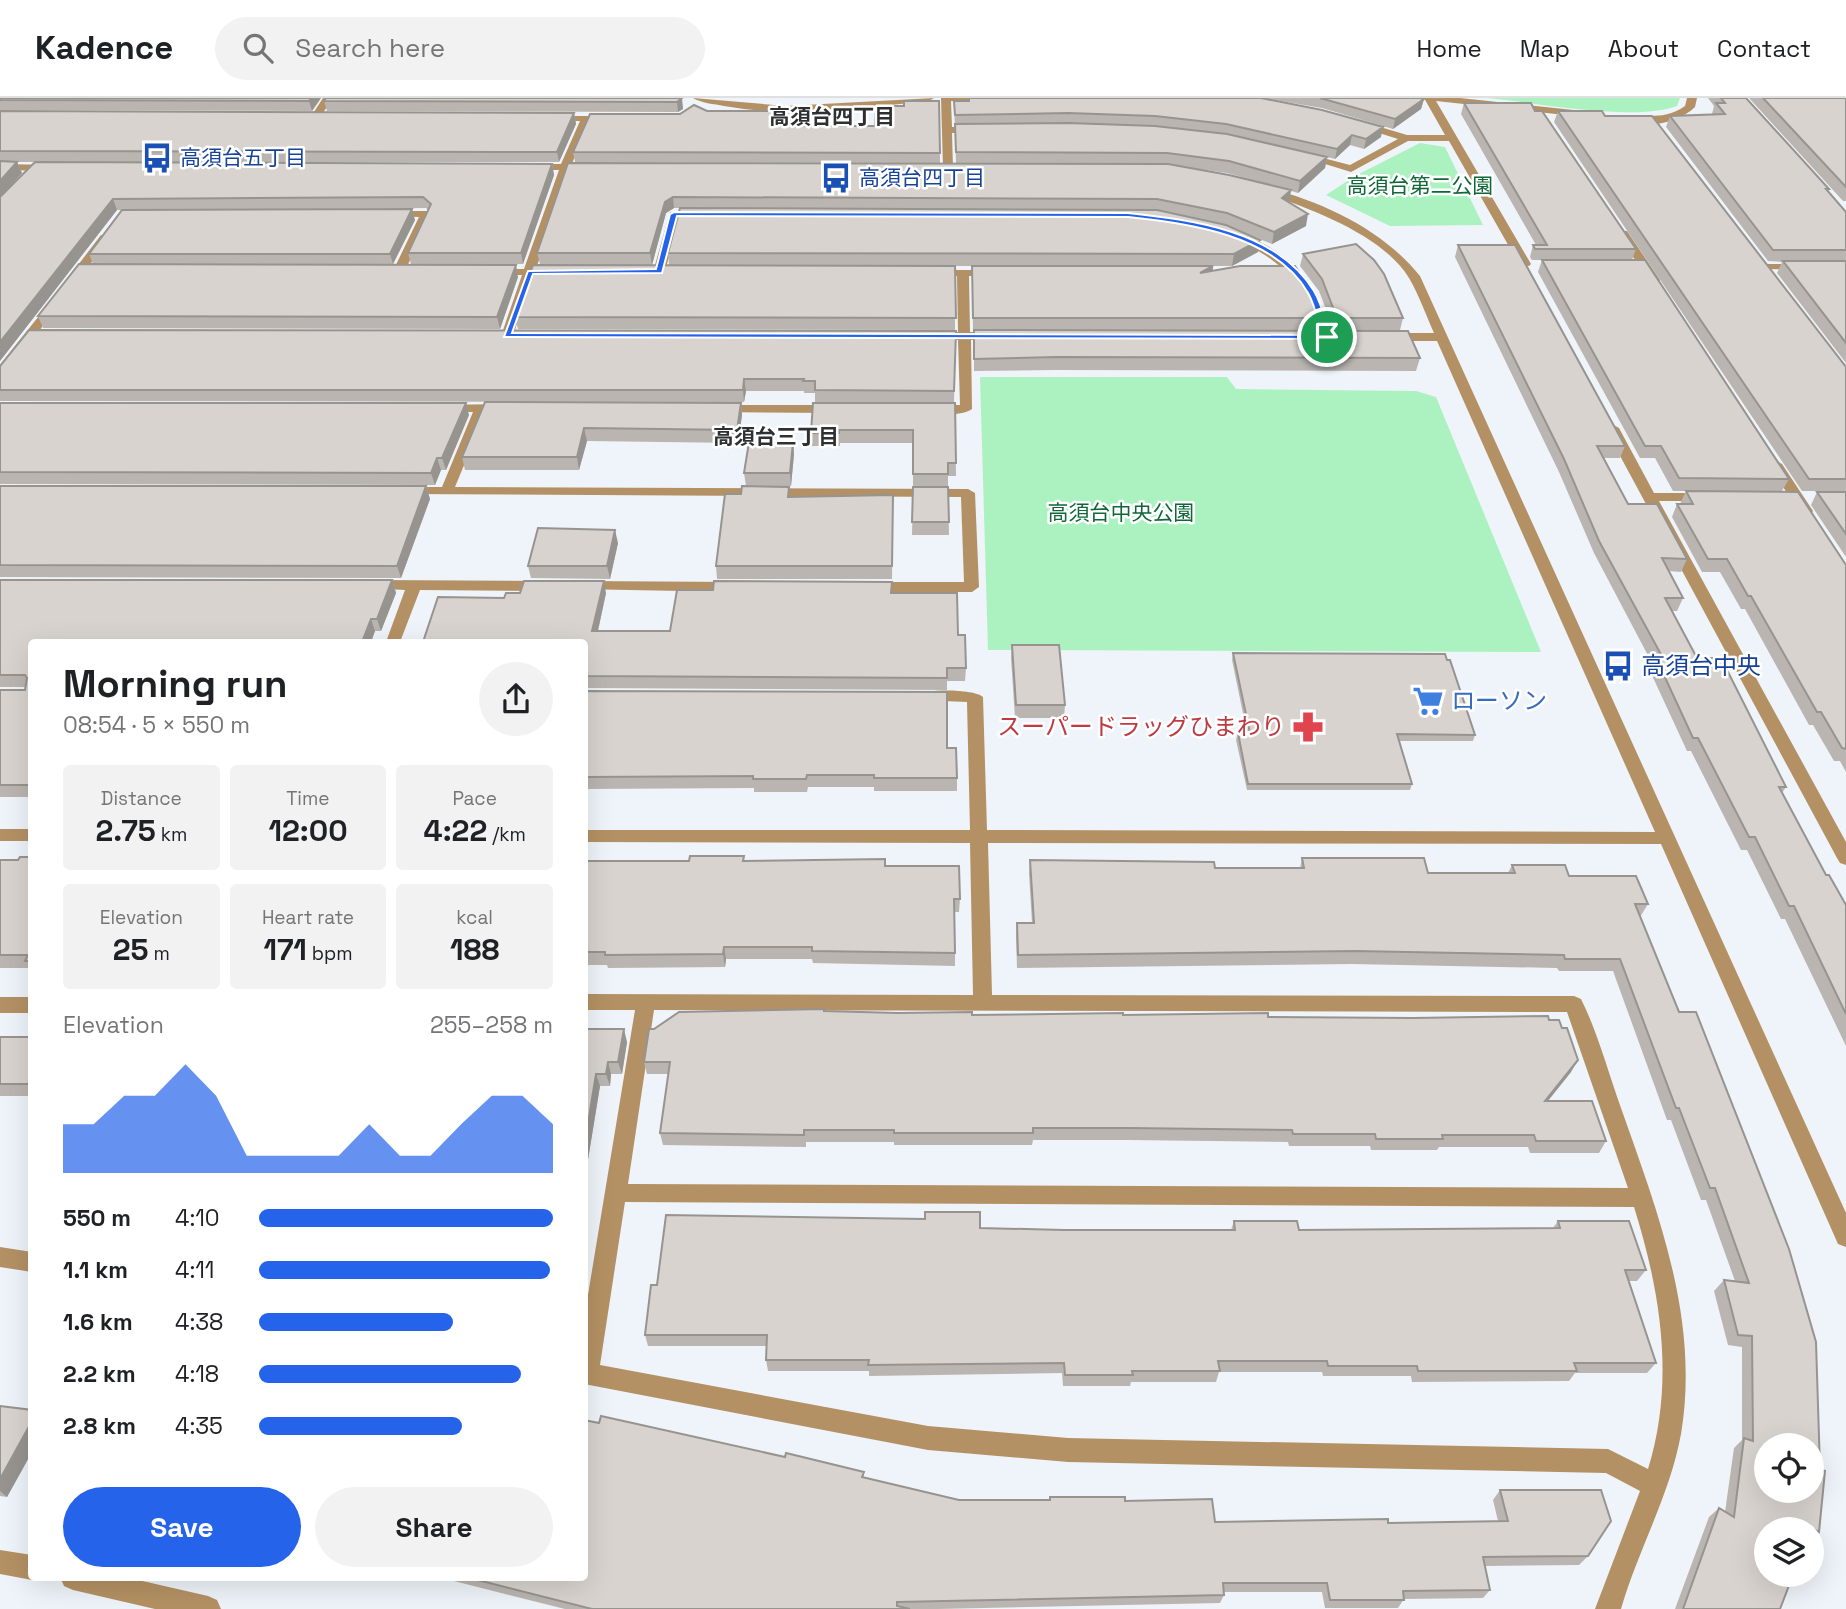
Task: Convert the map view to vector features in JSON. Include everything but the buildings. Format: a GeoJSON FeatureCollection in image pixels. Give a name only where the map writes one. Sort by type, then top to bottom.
{"type":"FeatureCollection","features":[{"type":"Feature","properties":{"kind":"street"},"geometry":{"type":"LineString","coordinates":[[315,118],[328,98]]}},
{"type":"Feature","properties":{"kind":"street"},"geometry":{"type":"LineString","coordinates":[[698,98],[747,107],[811,110],[929,98]]}},
{"type":"Feature","properties":{"kind":"street"},"geometry":{"type":"LineString","coordinates":[[934,168],[955,168],[947,130],[948,98],[1000,102]]}},
{"type":"Feature","properties":{"kind":"street"},"geometry":{"type":"LineString","coordinates":[[1431,98],[1589,114]]}},
{"type":"Feature","properties":{"kind":"street"},"geometry":{"type":"LineString","coordinates":[[1431,98],[1452,138],[1532,270]]}},
{"type":"Feature","properties":{"kind":"street"},"geometry":{"type":"LineString","coordinates":[[1614,117],[1652,121],[1671,119],[1690,107],[1692,98]]}},
{"type":"Feature","properties":{"kind":"street"},"geometry":{"type":"LineString","coordinates":[[1538,109],[1546,120]]}},
{"type":"Feature","properties":{"kind":"street"},"geometry":{"type":"LineString","coordinates":[[302,118],[328,118]]}},
{"type":"Feature","properties":{"kind":"street"},"geometry":{"type":"LineString","coordinates":[[545,118],[600,118]]}},
{"type":"Feature","properties":{"kind":"street"},"geometry":{"type":"LineString","coordinates":[[507,336],[566,167],[586,118]]}},
{"type":"Feature","properties":{"kind":"street"},"geometry":{"type":"LineString","coordinates":[[1652,121],[1660,131]]}},
{"type":"Feature","properties":{"kind":"street"},"geometry":{"type":"LineString","coordinates":[[1354,122],[1406,138],[1452,138]]}},
{"type":"Feature","properties":{"kind":"street"},"geometry":{"type":"LineString","coordinates":[[947,130],[989,130]]}},
{"type":"Feature","properties":{"kind":"street"},"geometry":{"type":"LineString","coordinates":[[1290,153],[1351,169],[1406,138]]}},
{"type":"Feature","properties":{"kind":"street"},"geometry":{"type":"LineString","coordinates":[[0,167],[64,167]]}},
{"type":"Feature","properties":{"kind":"street"},"geometry":{"type":"LineString","coordinates":[[23,182],[36,167]]}},
{"type":"Feature","properties":{"kind":"street"},"geometry":{"type":"LineString","coordinates":[[511,167],[607,167]]}},
{"type":"Feature","properties":{"kind":"street"},"geometry":{"type":"LineString","coordinates":[[1252,186],[1326,212],[1387,247],[1414,276],[1846,1237]]}},
{"type":"Feature","properties":{"kind":"street"},"geometry":{"type":"LineString","coordinates":[[385,214],[426,214],[399,271]]}},
{"type":"Feature","properties":{"kind":"street"},"geometry":{"type":"LineString","coordinates":[[673,272],[653,272],[674,214],[715,214]]}},
{"type":"Feature","properties":{"kind":"street"},"geometry":{"type":"LineString","coordinates":[[1615,221],[1639,266],[1661,289]]}},
{"type":"Feature","properties":{"kind":"street"},"geometry":{"type":"LineString","coordinates":[[0,373],[113,226]]}},
{"type":"Feature","properties":{"kind":"street"},"geometry":{"type":"LineString","coordinates":[[1221,230],[1254,243],[1295,272],[1311,292],[1334,337],[1313,337]]}},
{"type":"Feature","properties":{"kind":"street"},"geometry":{"type":"LineString","coordinates":[[1756,257],[1772,278]]}},
{"type":"Feature","properties":{"kind":"street"},"geometry":{"type":"LineString","coordinates":[[1764,267],[1846,267]]}},
{"type":"Feature","properties":{"kind":"street"},"geometry":{"type":"LineString","coordinates":[[80,270],[94,270]]}},
{"type":"Feature","properties":{"kind":"street"},"geometry":{"type":"LineString","coordinates":[[386,271],[412,271]]}},
{"type":"Feature","properties":{"kind":"street"},"geometry":{"type":"LineString","coordinates":[[478,272],[569,272]]}},
{"type":"Feature","properties":{"kind":"street"},"geometry":{"type":"LineString","coordinates":[[1282,272],[1295,272]]}},
{"type":"Feature","properties":{"kind":"street"},"geometry":{"type":"LineString","coordinates":[[921,273],[1008,273]]}},
{"type":"Feature","properties":{"kind":"street"},"geometry":{"type":"LineString","coordinates":[[911,409],[966,410],[963,273]]}},
{"type":"Feature","properties":{"kind":"street"},"geometry":{"type":"LineString","coordinates":[[30,335],[44,335]]}},
{"type":"Feature","properties":{"kind":"street"},"geometry":{"type":"LineString","coordinates":[[494,336],[521,336]]}},
{"type":"Feature","properties":{"kind":"street"},"geometry":{"type":"LineString","coordinates":[[924,336],[1007,336]]}},
{"type":"Feature","properties":{"kind":"street"},"geometry":{"type":"LineString","coordinates":[[1379,337],[1443,337]]}},
{"type":"Feature","properties":{"kind":"street"},"geometry":{"type":"LineString","coordinates":[[426,408],[522,408]]}},
{"type":"Feature","properties":{"kind":"street"},"geometry":{"type":"LineString","coordinates":[[447,491],[481,408]]}},
{"type":"Feature","properties":{"kind":"street"},"geometry":{"type":"LineString","coordinates":[[702,409],[855,409]]}},
{"type":"Feature","properties":{"kind":"street"},"geometry":{"type":"LineString","coordinates":[[1604,412],[1846,858]]}},
{"type":"Feature","properties":{"kind":"street"},"geometry":{"type":"LineString","coordinates":[[1767,452],[1811,519]]}},
{"type":"Feature","properties":{"kind":"street"},"geometry":{"type":"LineString","coordinates":[[391,491],[968,493],[972,587],[846,587]]}},
{"type":"Feature","properties":{"kind":"street"},"geometry":{"type":"LineString","coordinates":[[1649,497],[1717,498]]}},
{"type":"Feature","properties":{"kind":"street"},"geometry":{"type":"LineString","coordinates":[[359,585],[749,587]]}},
{"type":"Feature","properties":{"kind":"street"},"geometry":{"type":"LineString","coordinates":[[394,639],[414,585]]}},
{"type":"Feature","properties":{"kind":"street"},"geometry":{"type":"LineString","coordinates":[[905,696],[975,697],[983,1004]]}},
{"type":"Feature","properties":{"kind":"street"},"geometry":{"type":"LineString","coordinates":[[0,835],[28,835]]}},
{"type":"Feature","properties":{"kind":"street"},"geometry":{"type":"LineString","coordinates":[[588,836],[1668,838]]}},
{"type":"Feature","properties":{"kind":"street"},"geometry":{"type":"LineString","coordinates":[[588,1002],[1574,1004],[1658,1244],[1673,1313],[1676,1384],[1669,1435],[1655,1486],[1615,1582],[1608,1609]]}},
{"type":"Feature","properties":{"kind":"street"},"geometry":{"type":"LineString","coordinates":[[588,1362],[646,1002]]}},
{"type":"Feature","properties":{"kind":"street"},"geometry":{"type":"LineString","coordinates":[[0,1005],[28,1005]]}},
{"type":"Feature","properties":{"kind":"street"},"geometry":{"type":"LineString","coordinates":[[615,1193],[1642,1198]]}},
{"type":"Feature","properties":{"kind":"street"},"geometry":{"type":"LineString","coordinates":[[0,1257],[28,1261]]}},
{"type":"Feature","properties":{"kind":"street"},"geometry":{"type":"LineString","coordinates":[[588,1374],[928,1438],[1068,1450],[1608,1461],[1655,1486]]}},
{"type":"Feature","properties":{"kind":"street"},"geometry":{"type":"LineString","coordinates":[[0,1562],[28,1567]]}},
{"type":"Feature","properties":{"kind":"street"},"geometry":{"type":"LineString","coordinates":[[90,1581],[208,1609]]}},
{"type":"Feature","properties":{"kind":"green space"},"geometry":{"type":"Polygon","coordinates":[[[1488,98],[1680,98],[1677,106],[1659,110],[1611,112],[1488,98]]]}},
{"type":"Feature","properties":{"kind":"green space","name":"高須台第二公園"},"geometry":{"type":"Polygon","coordinates":[[[1420,143],[1445,147],[1483,225],[1390,226],[1326,195],[1355,176],[1420,143]]]}},
{"type":"Feature","properties":{"kind":"green space","name":"高須台中央公園"},"geometry":{"type":"Polygon","coordinates":[[[980,377],[1227,377],[1236,389],[1416,391],[1436,397],[1541,652],[988,650],[980,377]]]}},
{"type":"Feature","properties":{"kind":"place","name":"高須台五丁目"},"geometry":{"type":"Point","coordinates":[157,158]}},
{"type":"Feature","properties":{"kind":"place","name":"高須台四丁目"},"geometry":{"type":"Point","coordinates":[836,178]}},
{"type":"Feature","properties":{"kind":"place","name":"高須台中央"},"geometry":{"type":"Point","coordinates":[1618,666]}},
{"type":"Feature","properties":{"kind":"place","name":"ローソン"},"geometry":{"type":"Point","coordinates":[1428,701]}},
{"type":"Feature","properties":{"kind":"place","name":"スーパードラッグひまわり"},"geometry":{"type":"Point","coordinates":[1308,727]}},
{"type":"Feature","properties":{"kind":"district","name":"高須台四丁目"},"geometry":{"type":"Point","coordinates":[832,117]}},
{"type":"Feature","properties":{"kind":"district","name":"高須台三丁目"},"geometry":{"type":"Point","coordinates":[776,437]}},
{"type":"Feature","properties":{"kind":"route"},"geometry":{"type":"LineString","coordinates":[[674,214],[1128,215],[1183,221],[1254,243],[1285,263],[1311,292],[1327,337],[507,336],[530,272],[659,272],[674,214]]}}]}
